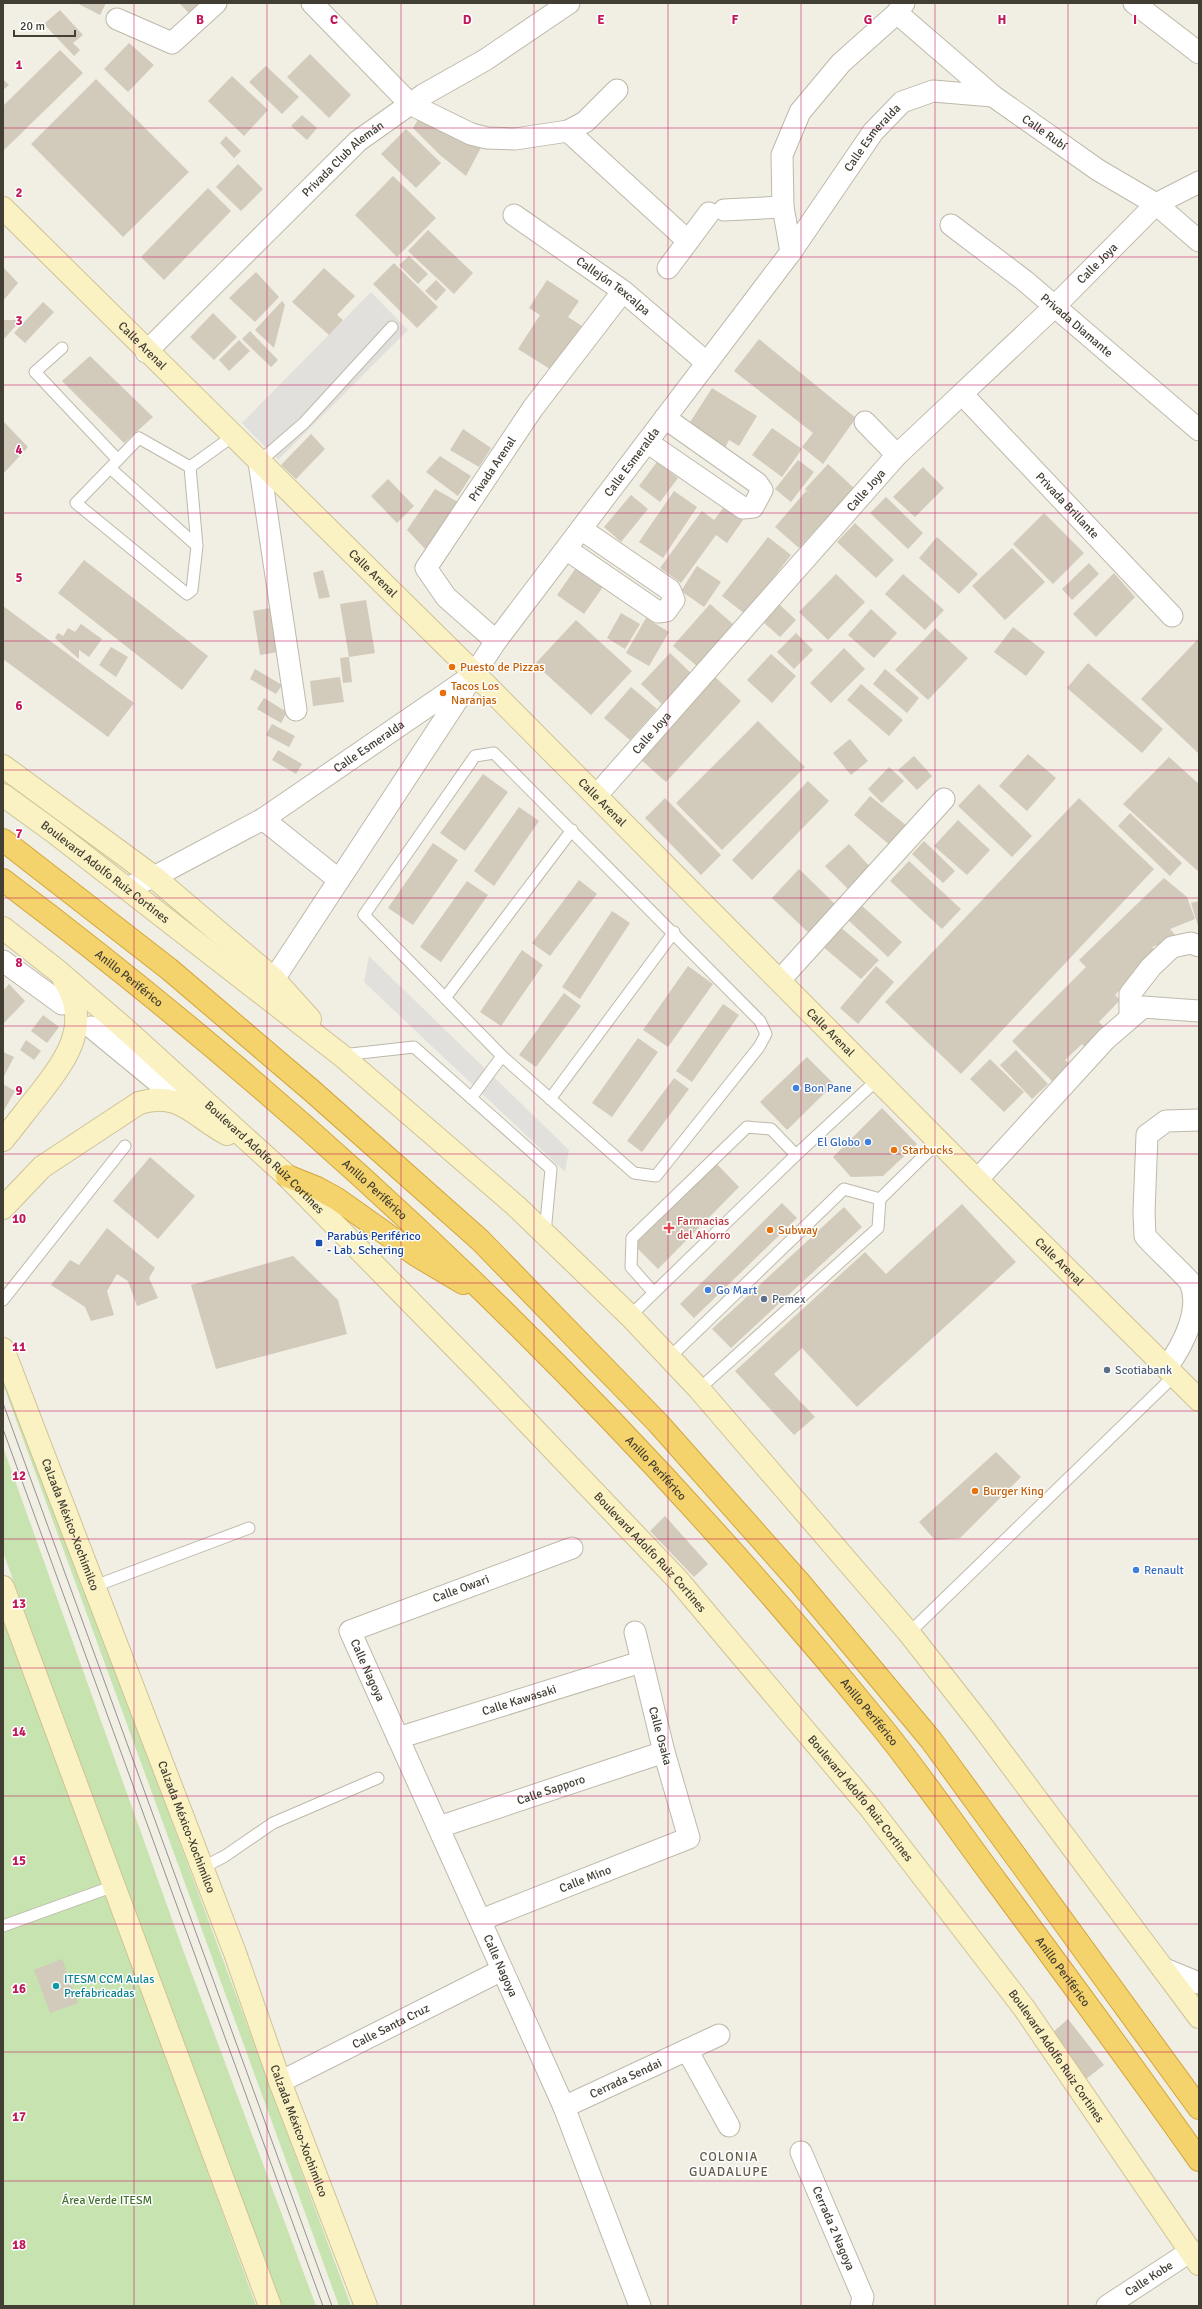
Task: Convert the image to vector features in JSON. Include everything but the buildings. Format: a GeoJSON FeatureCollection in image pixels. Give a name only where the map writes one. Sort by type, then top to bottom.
{"type":"FeatureCollection","features":[{"type":"Feature","properties":{"kind":"highway"},"geometry":{"type":"LineString","coordinates":[[3,840],[169,969],[311,1090],[480,1240],[658,1423],[800,1583],[931,1740],[1199,2108]]}},
{"type":"Feature","properties":{"kind":"highway","name":"Anillo Periférico"},"geometry":{"type":"LineString","coordinates":[[3,880],[149,994],[297,1119],[442,1250],[668,1479],[809,1639],[884,1730],[1143,2080],[1199,2160]]}},
{"type":"Feature","properties":{"kind":"highway"},"geometry":{"type":"LineString","coordinates":[[287,1176],[317,1188],[337,1199],[416,1255],[490,1298]]}},
{"type":"Feature","properties":{"kind":"main road","name":"Calle Arenal"},"geometry":{"type":"LineString","coordinates":[[3,208],[146,352],[475,674],[939,1142],[1199,1400]]}},
{"type":"Feature","properties":{"kind":"main road"},"geometry":{"type":"LineString","coordinates":[[3,766],[154,877],[274,979],[341,1055]]}},
{"type":"Feature","properties":{"kind":"main road","name":"Boulevard Adolfo Ruiz Cortines"},"geometry":{"type":"LineString","coordinates":[[3,795],[126,888],[341,1055],[516,1206],[630,1316],[700,1389],[909,1633],[982,1726],[1199,2017]]}},
{"type":"Feature","properties":{"kind":"main road","name":"Boulevard Adolfo Ruiz Cortines"},"geometry":{"type":"LineString","coordinates":[[3,928],[59,972],[124,1028],[287,1176],[496,1389],[678,1580],[870,1809],[1024,2008],[1195,2258]]}},
{"type":"Feature","properties":{"kind":"main road"},"geometry":{"type":"LineString","coordinates":[[3,1140],[61,1066],[72,1045],[76,1021],[72,995],[59,972]]}},
{"type":"Feature","properties":{"kind":"main road"},"geometry":{"type":"LineString","coordinates":[[3,1208],[42,1168],[132,1107],[156,1099],[166,1099],[187,1106],[214,1127],[261,1152]]}},
{"type":"Feature","properties":{"kind":"main road","name":"Calzada México-Xochimilco"},"geometry":{"type":"LineString","coordinates":[[3,1349],[235,1953],[280,2082],[366,2306]]}},
{"type":"Feature","properties":{"kind":"main road"},"geometry":{"type":"LineString","coordinates":[[3,1587],[270,2306]]}},
{"type":"Feature","properties":{"kind":"street"},"geometry":{"type":"LineString","coordinates":[[117,19],[172,42],[216,3]]}},
{"type":"Feature","properties":{"kind":"street"},"geometry":{"type":"LineString","coordinates":[[312,3],[410,104],[471,134],[488,138],[515,139],[568,131],[585,122],[617,90]]}},
{"type":"Feature","properties":{"kind":"street","name":"Privada Club Alemán"},"geometry":{"type":"LineString","coordinates":[[146,352],[358,141],[410,104],[485,60],[569,3]]}},
{"type":"Feature","properties":{"kind":"street"},"geometry":{"type":"LineString","coordinates":[[1134,3],[1199,53]]}},
{"type":"Feature","properties":{"kind":"street"},"geometry":{"type":"LineString","coordinates":[[791,252],[782,207],[782,155],[800,112],[841,63],[901,8]]}},
{"type":"Feature","properties":{"kind":"street","name":"Calle Rubí"},"geometry":{"type":"LineString","coordinates":[[901,8],[993,96],[1098,170],[1156,204],[1199,241]]}},
{"type":"Feature","properties":{"kind":"street","name":"Calle Esmeralda"},"geometry":{"type":"LineString","coordinates":[[274,979],[496,641],[791,252],[873,132],[902,102],[933,91],[993,96]]}},
{"type":"Feature","properties":{"kind":"street"},"geometry":{"type":"LineString","coordinates":[[568,131],[688,241]]}},
{"type":"Feature","properties":{"kind":"street","name":"Calle Joya"},"geometry":{"type":"LineString","coordinates":[[596,796],[897,455],[963,395],[1055,306],[1156,204],[1199,182]]}},
{"type":"Feature","properties":{"kind":"street"},"geometry":{"type":"LineString","coordinates":[[668,268],[688,241],[717,212],[782,207]]}},
{"type":"Feature","properties":{"kind":"street","name":"Callejón Texcalpa"},"geometry":{"type":"LineString","coordinates":[[514,215],[623,291],[707,363]]}},
{"type":"Feature","properties":{"kind":"street","name":"Privada Diamante"},"geometry":{"type":"LineString","coordinates":[[951,225],[1055,306],[1199,430]]}},
{"type":"Feature","properties":{"kind":"street","name":"Privada Arenal"},"geometry":{"type":"LineString","coordinates":[[496,641],[446,597],[426,568],[533,408],[623,291]]}},
{"type":"Feature","properties":{"kind":"street","name":"Privada Brillante"},"geometry":{"type":"LineString","coordinates":[[963,395],[1172,616]]}},
{"type":"Feature","properties":{"kind":"street"},"geometry":{"type":"LineString","coordinates":[[647,442],[743,508],[753,507],[762,490],[757,483],[666,418]]}},
{"type":"Feature","properties":{"kind":"street"},"geometry":{"type":"LineString","coordinates":[[865,422],[897,455]]}},
{"type":"Feature","properties":{"kind":"street"},"geometry":{"type":"LineString","coordinates":[[259,462],[296,710]]}},
{"type":"Feature","properties":{"kind":"street"},"geometry":{"type":"LineString","coordinates":[[566,549],[658,612],[666,611],[674,600],[670,590],[581,530]]}},
{"type":"Feature","properties":{"kind":"street","name":"Calle Esmeralda"},"geometry":{"type":"LineString","coordinates":[[126,888],[154,877],[263,819],[475,674]]}},
{"type":"Feature","properties":{"kind":"street"},"geometry":{"type":"LineString","coordinates":[[780,980],[944,799]]}},
{"type":"Feature","properties":{"kind":"street"},"geometry":{"type":"LineString","coordinates":[[263,819],[339,880]]}},
{"type":"Feature","properties":{"kind":"street"},"geometry":{"type":"LineString","coordinates":[[1130,1018],[1130,994],[1151,967],[1172,947],[1191,943],[1199,946]]}},
{"type":"Feature","properties":{"kind":"street"},"geometry":{"type":"LineString","coordinates":[[3,961],[62,1004]]}},
{"type":"Feature","properties":{"kind":"street"},"geometry":{"type":"LineString","coordinates":[[977,1180],[1106,1039],[1143,1007],[1199,1011]]}},
{"type":"Feature","properties":{"kind":"street"},"geometry":{"type":"LineString","coordinates":[[91,1027],[187,1106]]}},
{"type":"Feature","properties":{"kind":"street"},"geometry":{"type":"LineString","coordinates":[[1171,1371],[1196,1321],[1198,1298],[1191,1284],[1145,1236],[1144,1212],[1147,1135],[1166,1121],[1199,1120]]}},
{"type":"Feature","properties":{"kind":"street","name":"Calle Owari"},"geometry":{"type":"LineString","coordinates":[[350,1631],[572,1548]]}},
{"type":"Feature","properties":{"kind":"street","name":"Calle Nagoya"},"geometry":{"type":"LineString","coordinates":[[350,1631],[564,2107],[640,2306]]}},
{"type":"Feature","properties":{"kind":"street","name":"Calle Osaka"},"geometry":{"type":"LineString","coordinates":[[635,1632],[641,1662],[664,1752],[689,1838]]}},
{"type":"Feature","properties":{"kind":"street","name":"Calle Kawasaki"},"geometry":{"type":"LineString","coordinates":[[398,1738],[641,1662]]}},
{"type":"Feature","properties":{"kind":"street","name":"Calle Sapporo"},"geometry":{"type":"LineString","coordinates":[[439,1827],[664,1752]]}},
{"type":"Feature","properties":{"kind":"street","name":"Calle Mino"},"geometry":{"type":"LineString","coordinates":[[481,1920],[689,1838]]}},
{"type":"Feature","properties":{"kind":"street"},"geometry":{"type":"LineString","coordinates":[[1162,1968],[1199,1983]]}},
{"type":"Feature","properties":{"kind":"street","name":"Calle Santa Cruz"},"geometry":{"type":"LineString","coordinates":[[280,2082],[502,1970]]}},
{"type":"Feature","properties":{"kind":"street","name":"Cerrada Sendai"},"geometry":{"type":"LineString","coordinates":[[564,2107],[719,2035]]}},
{"type":"Feature","properties":{"kind":"street"},"geometry":{"type":"LineString","coordinates":[[687,2050],[728,2126]]}},
{"type":"Feature","properties":{"kind":"street","name":"Cerrada 2 Nagoya"},"geometry":{"type":"LineString","coordinates":[[801,2152],[863,2297],[861,2306]]}},
{"type":"Feature","properties":{"kind":"street","name":"Calle Kobe"},"geometry":{"type":"LineString","coordinates":[[1107,2306],[1195,2258]]}},
{"type":"Feature","properties":{"kind":"lane"},"geometry":{"type":"LineString","coordinates":[[259,462],[304,423],[392,327]]}},
{"type":"Feature","properties":{"kind":"lane"},"geometry":{"type":"LineString","coordinates":[[62,348],[35,372],[114,464],[197,546]]}},
{"type":"Feature","properties":{"kind":"lane"},"geometry":{"type":"LineString","coordinates":[[190,468],[232,436]]}},
{"type":"Feature","properties":{"kind":"lane"},"geometry":{"type":"LineString","coordinates":[[139,438],[190,468],[197,546],[192,590],[187,594],[76,503],[139,438]]}},
{"type":"Feature","properties":{"kind":"lane"},"geometry":{"type":"LineString","coordinates":[[494,753],[572,830],[760,1021],[766,1034],[759,1047],[656,1176],[634,1173],[550,1099],[502,1056],[364,915],[475,756],[494,753]]}},
{"type":"Feature","properties":{"kind":"lane"},"geometry":{"type":"LineString","coordinates":[[445,998],[572,830]]}},
{"type":"Feature","properties":{"kind":"lane"},"geometry":{"type":"LineString","coordinates":[[550,1099],[674,932]]}},
{"type":"Feature","properties":{"kind":"lane"},"geometry":{"type":"LineString","coordinates":[[341,1055],[414,1047],[551,1169],[545,1234]]}},
{"type":"Feature","properties":{"kind":"lane"},"geometry":{"type":"LineString","coordinates":[[471,1098],[502,1056]]}},
{"type":"Feature","properties":{"kind":"lane"},"geometry":{"type":"LineString","coordinates":[[630,1316],[796,1155],[878,1079]]}},
{"type":"Feature","properties":{"kind":"lane"},"geometry":{"type":"LineString","coordinates":[[654,1293],[631,1267],[632,1238],[747,1127],[771,1130],[796,1155]]}},
{"type":"Feature","properties":{"kind":"lane"},"geometry":{"type":"LineString","coordinates":[[700,1389],[878,1228],[880,1198],[939,1142]]}},
{"type":"Feature","properties":{"kind":"lane"},"geometry":{"type":"LineString","coordinates":[[3,1300],[125,1146]]}},
{"type":"Feature","properties":{"kind":"lane"},"geometry":{"type":"LineString","coordinates":[[669,1358],[844,1189],[880,1198]]}},
{"type":"Feature","properties":{"kind":"lane"},"geometry":{"type":"LineString","coordinates":[[909,1633],[1171,1371]]}},
{"type":"Feature","properties":{"kind":"lane"},"geometry":{"type":"LineString","coordinates":[[95,1586],[249,1528]]}},
{"type":"Feature","properties":{"kind":"lane"},"geometry":{"type":"LineString","coordinates":[[202,1868],[225,1856],[273,1823],[378,1778]]}},
{"type":"Feature","properties":{"kind":"lane"},"geometry":{"type":"LineString","coordinates":[[3,1926],[114,1886]]}},
{"type":"Feature","properties":{"kind":"green space"},"geometry":{"type":"Polygon","coordinates":[[[3,1365],[351,2306],[339,2306],[3,1384],[3,1365]]]}},
{"type":"Feature","properties":{"kind":"green space"},"geometry":{"type":"Polygon","coordinates":[[[3,1447],[183,1950],[316,2306],[282,2306],[154,1965],[3,1552],[3,1447]]]}},
{"type":"Feature","properties":{"kind":"green space","name":"Área Verde ITESM"},"geometry":{"type":"Polygon","coordinates":[[[3,1604],[256,2306],[3,2306],[3,1604]]]}},
{"type":"Feature","properties":{"kind":"shaded area"},"geometry":{"type":"Polygon","coordinates":[[[371,292],[408,330],[278,460],[242,423],[371,292]]]}},
{"type":"Feature","properties":{"kind":"shaded area"},"geometry":{"type":"Polygon","coordinates":[[[369,956],[569,1150],[565,1172],[364,982],[369,956]]]}},
{"type":"Feature","properties":{"kind":"tram line"},"geometry":{"type":"LineString","coordinates":[[3,1403],[332,2306]]}},
{"type":"Feature","properties":{"kind":"tram line"},"geometry":{"type":"LineString","coordinates":[[3,1429],[323,2306]]}},
{"type":"Feature","properties":{"kind":"place","name":"Puesto de Pizzas"},"geometry":{"type":"Point","coordinates":[452,667]}},
{"type":"Feature","properties":{"kind":"place","name":"Tacos Los Naranjas"},"geometry":{"type":"Point","coordinates":[443,693]}},
{"type":"Feature","properties":{"kind":"place","name":"Bon Pane"},"geometry":{"type":"Point","coordinates":[796,1088]}},
{"type":"Feature","properties":{"kind":"place","name":"El Globo"},"geometry":{"type":"Point","coordinates":[868,1142]}},
{"type":"Feature","properties":{"kind":"place","name":"Starbucks"},"geometry":{"type":"Point","coordinates":[894,1150]}},
{"type":"Feature","properties":{"kind":"place","name":"Farmacias del Ahorro"},"geometry":{"type":"Point","coordinates":[669,1228]}},
{"type":"Feature","properties":{"kind":"place","name":"Subway"},"geometry":{"type":"Point","coordinates":[770,1230]}},
{"type":"Feature","properties":{"kind":"place","name":"Parabús Periférico - Lab. Schering"},"geometry":{"type":"Point","coordinates":[319,1243]}},
{"type":"Feature","properties":{"kind":"place","name":"Go Mart"},"geometry":{"type":"Point","coordinates":[708,1290]}},
{"type":"Feature","properties":{"kind":"place","name":"Pemex"},"geometry":{"type":"Point","coordinates":[764,1299]}},
{"type":"Feature","properties":{"kind":"place","name":"Scotiabank"},"geometry":{"type":"Point","coordinates":[1107,1370]}},
{"type":"Feature","properties":{"kind":"place","name":"Burger King"},"geometry":{"type":"Point","coordinates":[975,1491]}},
{"type":"Feature","properties":{"kind":"place","name":"Renault"},"geometry":{"type":"Point","coordinates":[1136,1570]}},
{"type":"Feature","properties":{"kind":"place","name":"ITESM CCM Aulas Prefabricadas"},"geometry":{"type":"Point","coordinates":[56,1986]}},
{"type":"Feature","properties":{"kind":"district","name":"COLONIA GUADALUPE"},"geometry":{"type":"Point","coordinates":[729,2164]}}]}
